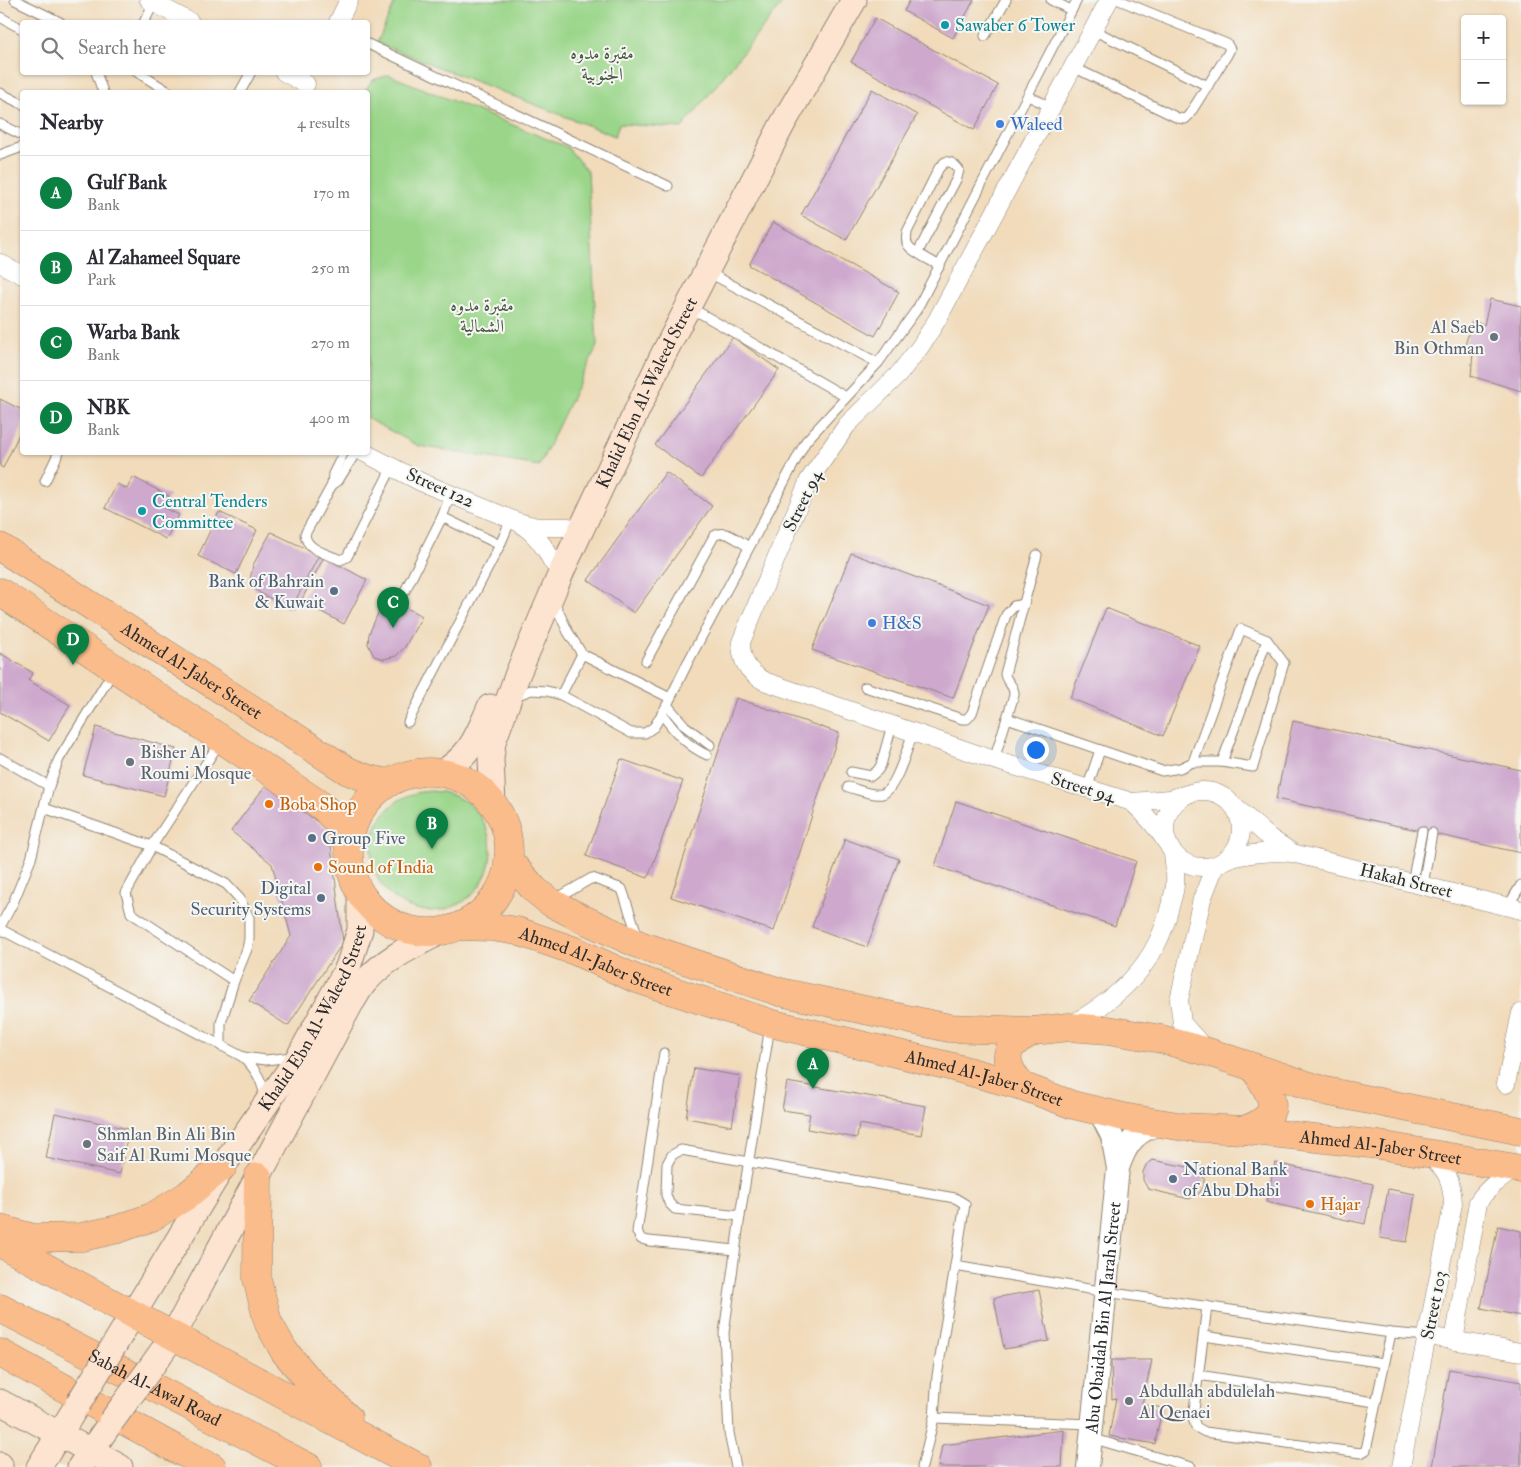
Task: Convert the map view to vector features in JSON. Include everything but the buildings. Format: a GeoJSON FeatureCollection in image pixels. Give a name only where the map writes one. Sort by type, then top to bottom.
{"type":"FeatureCollection","features":[{"type":"Feature","properties":{"kind":"main road","name":"Khalid Ebn Al-Waleed Street"},"geometry":{"type":"LineString","coordinates":[[442,773],[457,764],[474,744],[606,444],[661,327],[836,0]]}},
{"type":"Feature","properties":{"kind":"main road","name":"Khalid Ebn Al-Waleed Street"},"geometry":{"type":"LineString","coordinates":[[493,805],[491,758],[493,742],[518,673],[552,595],[637,409],[709,265],[782,125],[854,0]]}},
{"type":"Feature","properties":{"kind":"main road","name":"Ahmed Al-Jaber Street"},"geometry":{"type":"LineString","coordinates":[[0,547],[348,771],[369,779],[388,783]]}},
{"type":"Feature","properties":{"kind":"main road"},"geometry":{"type":"LineString","coordinates":[[0,592],[322,806],[339,824],[349,846]]}},
{"type":"Feature","properties":{"kind":"main road"},"geometry":{"type":"LineString","coordinates":[[294,788],[315,787],[327,781],[332,774],[332,761]]}},
{"type":"Feature","properties":{"kind":"main road"},"geometry":{"type":"LineString","coordinates":[[414,773],[442,773],[460,779],[476,788],[493,805],[503,822],[508,841],[508,860],[505,877],[498,893],[475,918],[450,929],[421,932],[402,928],[386,920],[371,908],[360,893],[353,878],[349,862],[349,846],[351,831],[357,816],[370,798],[388,783],[414,773]]}},
{"type":"Feature","properties":{"kind":"main road","name":"Ahmed Al-Jaber Street"},"geometry":{"type":"LineString","coordinates":[[508,860],[535,890],[550,902],[583,919],[640,945],[780,992],[950,1028],[1034,1031],[1068,1027],[1108,1030],[1161,1039],[1208,1052],[1325,1090],[1521,1131]]}},
{"type":"Feature","properties":{"kind":"main road","name":"Khalid Ebn Al-Waleed Street"},"geometry":{"type":"LineString","coordinates":[[39,1467],[223,1166],[300,1055],[348,967],[360,930],[360,893]]}},
{"type":"Feature","properties":{"kind":"main road"},"geometry":{"type":"LineString","coordinates":[[575,951],[571,946],[569,932],[572,926],[583,919]]}},
{"type":"Feature","properties":{"kind":"main road","name":"Ahmed Al-Jaber Street"},"geometry":{"type":"LineString","coordinates":[[450,929],[491,927],[517,931],[575,951],[634,978],[770,1023],[948,1066],[1022,1086],[1073,1105],[1128,1118],[1184,1127],[1244,1130],[1362,1143],[1519,1168]]}},
{"type":"Feature","properties":{"kind":"main road","name":"Khalid Ebn Al-Waleed Street"},"geometry":{"type":"LineString","coordinates":[[85,1459],[173,1336],[351,1003],[365,982],[381,966],[396,956],[450,929]]}},
{"type":"Feature","properties":{"kind":"main road"},"geometry":{"type":"LineString","coordinates":[[1022,1086],[1008,1067],[1007,1056],[1013,1044],[1034,1031]]}},
{"type":"Feature","properties":{"kind":"main road"},"geometry":{"type":"LineString","coordinates":[[1244,1130],[1258,1125],[1266,1119],[1272,1108],[1272,1098],[1254,1068]]}},
{"type":"Feature","properties":{"kind":"main road"},"geometry":{"type":"LineString","coordinates":[[0,1230],[34,1238],[82,1237],[118,1229],[158,1213],[186,1196],[223,1166]]}},
{"type":"Feature","properties":{"kind":"main road"},"geometry":{"type":"LineString","coordinates":[[258,1177],[257,1279],[268,1322],[284,1352],[306,1378],[377,1444]]}},
{"type":"Feature","properties":{"kind":"main road"},"geometry":{"type":"LineString","coordinates":[[0,1243],[418,1467]]}},
{"type":"Feature","properties":{"kind":"main road","name":"Sabah Al-Awal Road"},"geometry":{"type":"LineString","coordinates":[[0,1308],[308,1467]]}},
{"type":"Feature","properties":{"kind":"main road"},"geometry":{"type":"LineString","coordinates":[[0,1353],[212,1467]]}},
{"type":"Feature","properties":{"kind":"main road"},"geometry":{"type":"LineString","coordinates":[[0,1402],[59,1434],[85,1459],[120,1467]]}},
{"type":"Feature","properties":{"kind":"street"},"geometry":{"type":"LineString","coordinates":[[339,20],[349,0]]}},
{"type":"Feature","properties":{"kind":"street","name":"Street 94"},"geometry":{"type":"LineString","coordinates":[[1109,0],[942,311],[920,347],[898,374],[847,425],[809,480],[741,642],[741,653],[745,665],[754,676],[764,681],[994,760],[1132,802],[1170,799],[1188,794]]}},
{"type":"Feature","properties":{"kind":"street"},"geometry":{"type":"LineString","coordinates":[[151,1],[186,20]]}},
{"type":"Feature","properties":{"kind":"street"},"geometry":{"type":"LineString","coordinates":[[290,75],[306,83]]}},
{"type":"Feature","properties":{"kind":"street"},"geometry":{"type":"LineString","coordinates":[[0,263],[20,274]]}},
{"type":"Feature","properties":{"kind":"street","name":"Street 122"},"geometry":{"type":"LineString","coordinates":[[369,455],[451,494],[514,520],[537,527],[569,527]]}},
{"type":"Feature","properties":{"kind":"street","name":"Street 122"},"geometry":{"type":"LineString","coordinates":[[514,520],[537,536],[553,563]]}},
{"type":"Feature","properties":{"kind":"street"},"geometry":{"type":"LineString","coordinates":[[1068,1027],[1097,1010],[1116,995],[1145,965],[1157,946],[1167,922],[1175,884],[1170,848],[1165,830],[1168,815],[1176,803],[1188,794],[1206,791],[1215,793],[1231,803],[1237,812],[1241,832],[1235,851],[1221,862],[1202,899],[1179,1000],[1182,1023],[1208,1052]]}},
{"type":"Feature","properties":{"kind":"street","name":"Street 94"},"geometry":{"type":"LineString","coordinates":[[1132,802],[1158,828],[1170,848]]}},
{"type":"Feature","properties":{"kind":"street","name":"Hakah Street"},"geometry":{"type":"LineString","coordinates":[[1231,803],[1250,821],[1292,852]]}},
{"type":"Feature","properties":{"kind":"street"},"geometry":{"type":"LineString","coordinates":[[1170,848],[1180,860],[1196,867],[1221,862]]}},
{"type":"Feature","properties":{"kind":"street","name":"Hakah Street"},"geometry":{"type":"LineString","coordinates":[[1221,862],[1249,853],[1270,851],[1292,852],[1516,908]]}},
{"type":"Feature","properties":{"kind":"street"},"geometry":{"type":"LineString","coordinates":[[1506,1084],[1521,1013]]}},
{"type":"Feature","properties":{"kind":"street","name":"Abu Obaidah Bin Al Jarah Street"},"geometry":{"type":"LineString","coordinates":[[1099,1111],[1112,1136],[1118,1168]]}},
{"type":"Feature","properties":{"kind":"street","name":"Abu Obaidah Bin Al Jarah Street"},"geometry":{"type":"LineString","coordinates":[[1088,1467],[1118,1168],[1132,1140],[1144,1129],[1161,1123]]}},
{"type":"Feature","properties":{"kind":"street","name":"Street 103"},"geometry":{"type":"LineString","coordinates":[[1401,1467],[1453,1204],[1453,1188],[1447,1174],[1437,1162],[1425,1153]]}},
{"type":"Feature","properties":{"kind":"street","name":"Street 103"},"geometry":{"type":"LineString","coordinates":[[1454,1341],[1478,1202],[1484,1193],[1495,1183],[1519,1168]]}},
{"type":"Feature","properties":{"kind":"street"},"geometry":{"type":"LineString","coordinates":[[1428,1336],[1521,1352]]}},
{"type":"Feature","properties":{"kind":"lane"},"geometry":{"type":"LineString","coordinates":[[15,0],[56,20]]}},
{"type":"Feature","properties":{"kind":"lane"},"geometry":{"type":"LineString","coordinates":[[985,36],[1006,0]]}},
{"type":"Feature","properties":{"kind":"lane"},"geometry":{"type":"LineString","coordinates":[[1051,0],[1071,10]]}},
{"type":"Feature","properties":{"kind":"lane"},"geometry":{"type":"LineString","coordinates":[[509,699],[531,690],[538,690],[561,695],[631,733],[645,733],[654,727],[806,441],[878,363],[917,309],[1077,0]]}},
{"type":"Feature","properties":{"kind":"lane"},"geometry":{"type":"LineString","coordinates":[[1073,67],[1178,118],[1185,119],[1208,86],[1230,49],[1227,44],[1119,0]]}},
{"type":"Feature","properties":{"kind":"lane"},"geometry":{"type":"LineString","coordinates":[[145,20],[151,1]]}},
{"type":"Feature","properties":{"kind":"lane"},"geometry":{"type":"LineString","coordinates":[[0,17],[20,28]]}},
{"type":"Feature","properties":{"kind":"lane"},"geometry":{"type":"LineString","coordinates":[[1093,30],[1208,86]]}},
{"type":"Feature","properties":{"kind":"lane"},"geometry":{"type":"LineString","coordinates":[[370,45],[668,186]]}},
{"type":"Feature","properties":{"kind":"lane"},"geometry":{"type":"LineString","coordinates":[[97,75],[102,90]]}},
{"type":"Feature","properties":{"kind":"lane"},"geometry":{"type":"LineString","coordinates":[[142,75],[166,90]]}},
{"type":"Feature","properties":{"kind":"lane"},"geometry":{"type":"LineString","coordinates":[[241,90],[249,75]]}},
{"type":"Feature","properties":{"kind":"lane"},"geometry":{"type":"LineString","coordinates":[[0,93],[20,103]]}},
{"type":"Feature","properties":{"kind":"lane"},"geometry":{"type":"LineString","coordinates":[[1028,96],[1051,107]]}},
{"type":"Feature","properties":{"kind":"lane"},"geometry":{"type":"LineString","coordinates":[[0,124],[20,134]]}},
{"type":"Feature","properties":{"kind":"lane"},"geometry":{"type":"LineString","coordinates":[[0,155],[20,148]]}},
{"type":"Feature","properties":{"kind":"lane"},"geometry":{"type":"LineString","coordinates":[[918,252],[957,178],[959,170],[950,161],[945,162],[939,168],[907,232],[906,241],[908,245],[918,252],[940,266]]}},
{"type":"Feature","properties":{"kind":"lane"},"geometry":{"type":"LineString","coordinates":[[709,265],[717,277],[878,363]]}},
{"type":"Feature","properties":{"kind":"lane"},"geometry":{"type":"LineString","coordinates":[[684,315],[700,313],[846,397]]}},
{"type":"Feature","properties":{"kind":"lane"},"geometry":{"type":"LineString","coordinates":[[45,481],[58,455]]}},
{"type":"Feature","properties":{"kind":"lane"},"geometry":{"type":"LineString","coordinates":[[342,455],[333,474],[332,485],[307,529],[305,540],[313,547],[340,560],[347,557],[392,467]]}},
{"type":"Feature","properties":{"kind":"lane"},"geometry":{"type":"LineString","coordinates":[[332,485],[338,481],[354,455]]}},
{"type":"Feature","properties":{"kind":"lane"},"geometry":{"type":"LineString","coordinates":[[405,591],[442,517],[451,494]]}},
{"type":"Feature","properties":{"kind":"lane"},"geometry":{"type":"LineString","coordinates":[[442,517],[500,545]]}},
{"type":"Feature","properties":{"kind":"lane"},"geometry":{"type":"LineString","coordinates":[[408,722],[514,520]]}},
{"type":"Feature","properties":{"kind":"lane"},"geometry":{"type":"LineString","coordinates":[[646,661],[714,536],[726,533],[749,547]]}},
{"type":"Feature","properties":{"kind":"lane"},"geometry":{"type":"LineString","coordinates":[[994,760],[1014,692],[1012,685],[1004,676],[1037,555]]}},
{"type":"Feature","properties":{"kind":"lane"},"geometry":{"type":"LineString","coordinates":[[552,595],[565,627],[582,654],[669,701],[685,726],[710,745]]}},
{"type":"Feature","properties":{"kind":"lane"},"geometry":{"type":"LineString","coordinates":[[865,687],[962,719],[968,719],[972,713],[1006,615],[1014,606],[1024,604]]}},
{"type":"Feature","properties":{"kind":"lane"},"geometry":{"type":"LineString","coordinates":[[1007,718],[1162,771],[1180,768],[1193,762],[1222,762],[1253,768],[1284,664],[1267,640],[1241,629],[1193,762]]}},
{"type":"Feature","properties":{"kind":"lane"},"geometry":{"type":"LineString","coordinates":[[1222,762],[1267,640]]}},
{"type":"Feature","properties":{"kind":"lane"},"geometry":{"type":"LineString","coordinates":[[561,695],[582,654]]}},
{"type":"Feature","properties":{"kind":"lane"},"geometry":{"type":"LineString","coordinates":[[116,668],[59,759],[49,786],[31,859],[0,928],[243,1057],[277,1060],[300,1055]]}},
{"type":"Feature","properties":{"kind":"lane"},"geometry":{"type":"LineString","coordinates":[[662,714],[685,742],[707,755]]}},
{"type":"Feature","properties":{"kind":"lane"},"geometry":{"type":"LineString","coordinates":[[851,772],[871,776],[878,770],[892,725]]}},
{"type":"Feature","properties":{"kind":"lane"},"geometry":{"type":"LineString","coordinates":[[848,787],[879,794],[888,791],[894,782],[913,732]]}},
{"type":"Feature","properties":{"kind":"lane"},"geometry":{"type":"LineString","coordinates":[[222,740],[152,846],[126,892],[131,913],[234,981]]}},
{"type":"Feature","properties":{"kind":"lane"},"geometry":{"type":"LineString","coordinates":[[1087,789],[1100,750]]}},
{"type":"Feature","properties":{"kind":"lane"},"geometry":{"type":"LineString","coordinates":[[0,758],[49,786]]}},
{"type":"Feature","properties":{"kind":"lane"},"geometry":{"type":"LineString","coordinates":[[44,808],[152,846],[226,884],[240,899],[249,918],[249,939],[247,950],[234,981],[221,1023],[221,1046]]}},
{"type":"Feature","properties":{"kind":"lane"},"geometry":{"type":"LineString","coordinates":[[1417,884],[1422,831]]}},
{"type":"Feature","properties":{"kind":"lane"},"geometry":{"type":"LineString","coordinates":[[1417,884],[1432,833]]}},
{"type":"Feature","properties":{"kind":"lane"},"geometry":{"type":"LineString","coordinates":[[550,902],[592,878],[622,889],[640,945]]}},
{"type":"Feature","properties":{"kind":"lane"},"geometry":{"type":"LineString","coordinates":[[1516,908],[1513,898],[1521,885]]}},
{"type":"Feature","properties":{"kind":"lane"},"geometry":{"type":"LineString","coordinates":[[736,1467],[729,1433],[724,1333],[770,1023]]}},
{"type":"Feature","properties":{"kind":"lane"},"geometry":{"type":"LineString","coordinates":[[664,1053],[637,1232],[641,1239],[649,1241],[735,1250]]}},
{"type":"Feature","properties":{"kind":"lane"},"geometry":{"type":"LineString","coordinates":[[243,1057],[257,1073],[266,1103]]}},
{"type":"Feature","properties":{"kind":"lane"},"geometry":{"type":"LineString","coordinates":[[740,1216],[675,1209],[669,1203],[666,1195],[668,1164],[672,1155],[681,1150],[955,1198],[965,1204],[936,1376],[934,1418],[922,1467]]}},
{"type":"Feature","properties":{"kind":"lane"},"geometry":{"type":"LineString","coordinates":[[955,1266],[1106,1292],[1391,1333],[1428,1336]]}},
{"type":"Feature","properties":{"kind":"lane"},"geometry":{"type":"LineString","coordinates":[[1207,1306],[1194,1418],[1196,1427],[1204,1432],[1361,1452],[1366,1450],[1391,1333]]}},
{"type":"Feature","properties":{"kind":"lane"},"geometry":{"type":"LineString","coordinates":[[1204,1336],[1384,1363]]}},
{"type":"Feature","properties":{"kind":"lane"},"geometry":{"type":"LineString","coordinates":[[1198,1375],[1375,1402]]}},
{"type":"Feature","properties":{"kind":"lane"},"geometry":{"type":"LineString","coordinates":[[934,1418],[1091,1431],[1191,1467]]}},
{"type":"Feature","properties":{"kind":"green space","name":"مقبرة مدوه الجنوبية"},"geometry":{"type":"Polygon","coordinates":[[[396,0],[785,0],[682,128],[619,124],[615,136],[377,43],[396,0]]]}},
{"type":"Feature","properties":{"kind":"green space","name":"مقبرة مدوه الشمالية"},"geometry":{"type":"Polygon","coordinates":[[[389,75],[567,147],[588,172],[597,346],[539,466],[419,446],[370,420],[370,90],[365,90],[373,80],[389,75]]]}},
{"type":"Feature","properties":{"kind":"green space"},"geometry":{"type":"Polygon","coordinates":[[[431,791],[454,795],[474,808],[487,828],[491,851],[487,874],[474,894],[454,907],[431,911],[408,907],[388,894],[375,874],[371,851],[375,828],[388,808],[408,795],[431,791]]]}},
{"type":"Feature","properties":{"kind":"place","name":"Sawaber 6 Tower"},"geometry":{"type":"Point","coordinates":[945,25]}},
{"type":"Feature","properties":{"kind":"place","name":"Waleed"},"geometry":{"type":"Point","coordinates":[1000,124]}},
{"type":"Feature","properties":{"kind":"place","name":"Al Saeb Bin Othman"},"geometry":{"type":"Point","coordinates":[1494,337]}},
{"type":"Feature","properties":{"kind":"place","name":"Central Tenders Committee"},"geometry":{"type":"Point","coordinates":[142,511]}},
{"type":"Feature","properties":{"kind":"place","name":"Bank of Bahrain & Kuwait"},"geometry":{"type":"Point","coordinates":[334,591]}},
{"type":"Feature","properties":{"kind":"place","name":"H&S"},"geometry":{"type":"Point","coordinates":[872,623]}},
{"type":"Feature","properties":{"kind":"place","name":"Warba Bank"},"geometry":{"type":"Point","coordinates":[393,628]}},
{"type":"Feature","properties":{"kind":"place","name":"NBK"},"geometry":{"type":"Point","coordinates":[73,665]}},
{"type":"Feature","properties":{"kind":"place","name":"Bisher Al Roumi Mosque"},"geometry":{"type":"Point","coordinates":[130,762]}},
{"type":"Feature","properties":{"kind":"place","name":"Boba Shop"},"geometry":{"type":"Point","coordinates":[269,804]}},
{"type":"Feature","properties":{"kind":"place","name":"Group Five"},"geometry":{"type":"Point","coordinates":[312,838]}},
{"type":"Feature","properties":{"kind":"place","name":"Al Zahameel Square"},"geometry":{"type":"Point","coordinates":[432,849]}},
{"type":"Feature","properties":{"kind":"place","name":"Sound of India"},"geometry":{"type":"Point","coordinates":[318,867]}},
{"type":"Feature","properties":{"kind":"place","name":"Digital Security Systems"},"geometry":{"type":"Point","coordinates":[321,898]}},
{"type":"Feature","properties":{"kind":"place","name":"Gulf Bank"},"geometry":{"type":"Point","coordinates":[813,1089]}},
{"type":"Feature","properties":{"kind":"place","name":"Shmlan Bin Ali Bin Saif Al Rumi Mosque"},"geometry":{"type":"Point","coordinates":[87,1144]}},
{"type":"Feature","properties":{"kind":"place","name":"National Bank of Abu Dhabi"},"geometry":{"type":"Point","coordinates":[1173,1179]}},
{"type":"Feature","properties":{"kind":"place","name":"Hajar"},"geometry":{"type":"Point","coordinates":[1310,1204]}},
{"type":"Feature","properties":{"kind":"place","name":"Abdullah abdulelah Al Qenaei"},"geometry":{"type":"Point","coordinates":[1129,1401]}}]}
